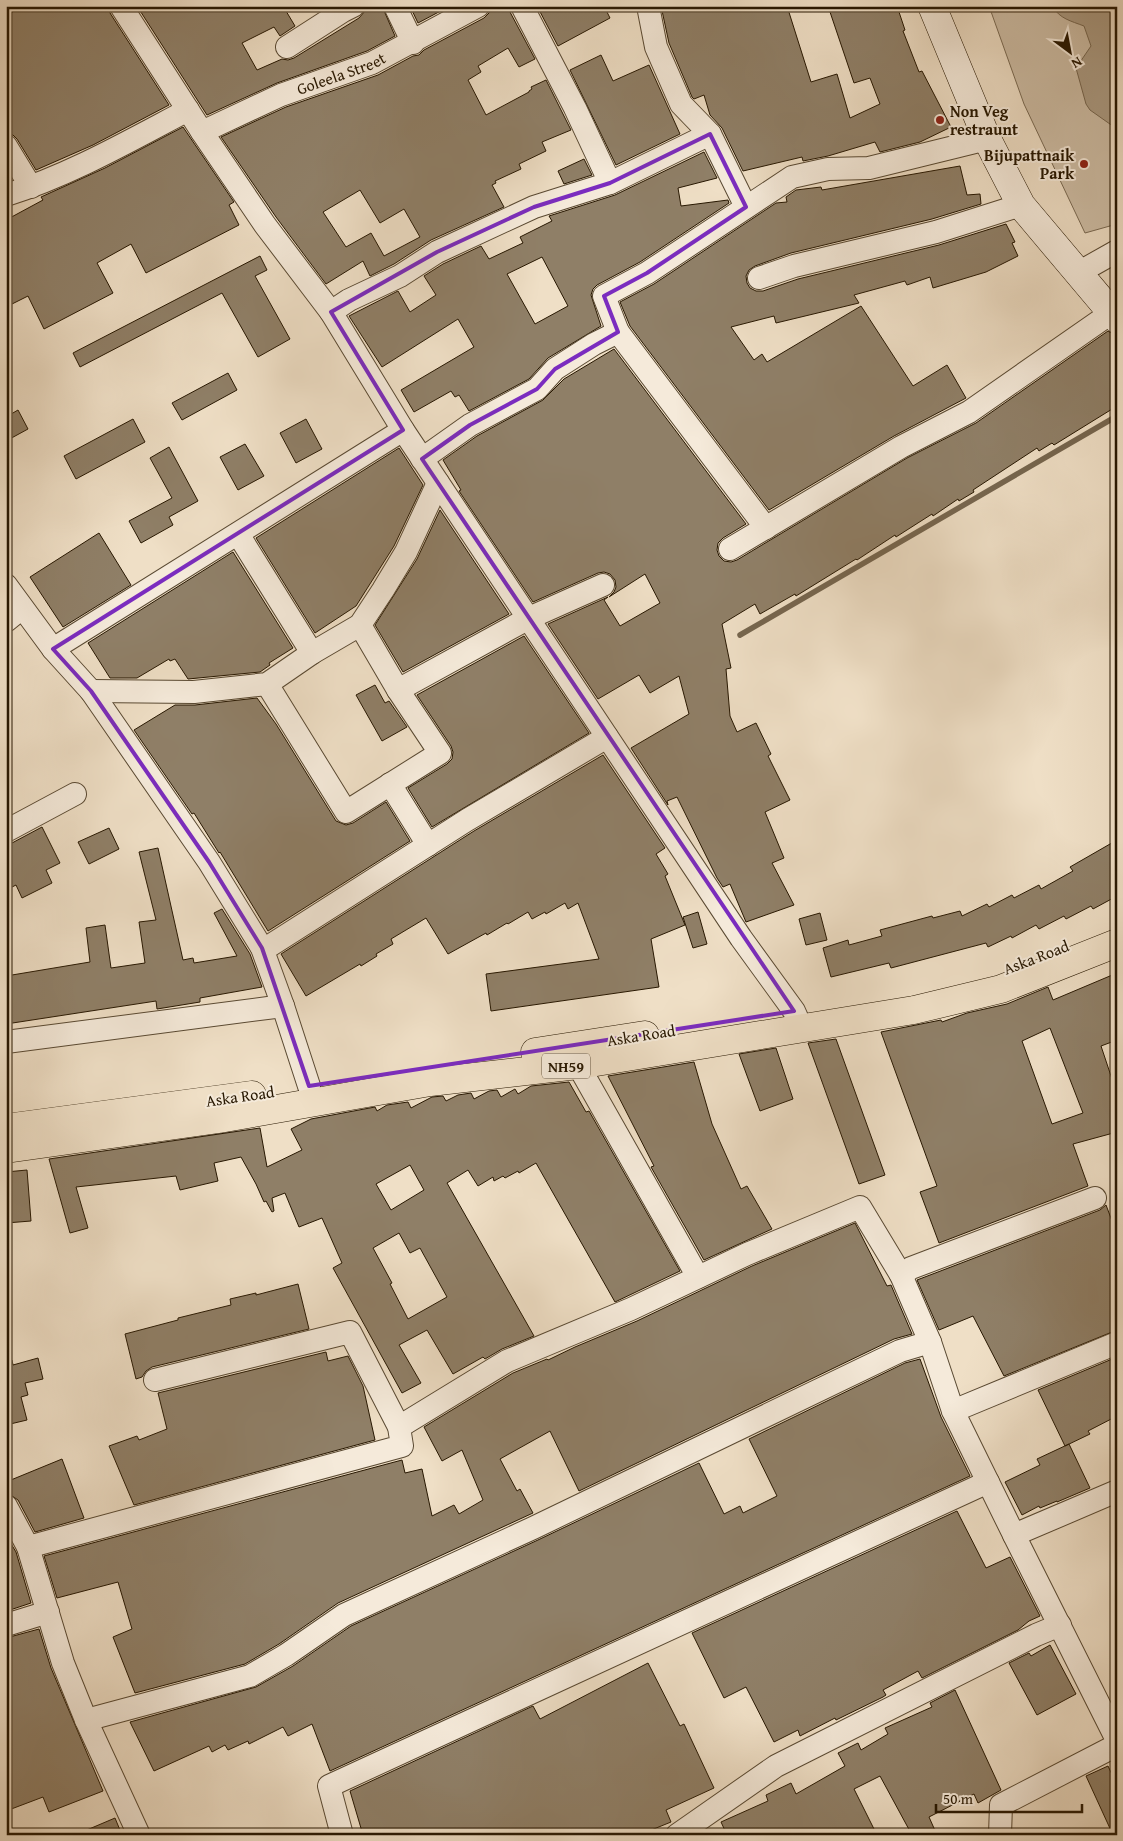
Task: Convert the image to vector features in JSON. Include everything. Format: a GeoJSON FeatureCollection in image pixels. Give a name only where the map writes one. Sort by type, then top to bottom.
{"type":"FeatureCollection","features":[{"type":"Feature","properties":{"kind":"highway","name":"Aska Road"},"geometry":{"type":"LineString","coordinates":[[6,1128],[798,1020],[963,985],[1117,925]]}},
{"type":"Feature","properties":{"kind":"highway","name":"NH59"},"geometry":{"type":"LineString","coordinates":[[6,1149],[219,1119],[430,1082],[578,1065],[798,1020],[914,1010],[1001,989],[1117,943]]}},
{"type":"Feature","properties":{"kind":"street"},"geometry":{"type":"LineString","coordinates":[[287,47],[353,6]]}},
{"type":"Feature","properties":{"kind":"street"},"geometry":{"type":"LineString","coordinates":[[394,6],[413,43]]}},
{"type":"Feature","properties":{"kind":"street","name":"Goleela Street"},"geometry":{"type":"LineString","coordinates":[[202,132],[281,95],[372,63],[413,43],[478,6]]}},
{"type":"Feature","properties":{"kind":"street"},"geometry":{"type":"LineString","coordinates":[[522,6],[575,108],[610,183]]}},
{"type":"Feature","properties":{"kind":"street"},"geometry":{"type":"LineString","coordinates":[[648,6],[656,47],[681,104],[710,134],[746,207]]}},
{"type":"Feature","properties":{"kind":"street"},"geometry":{"type":"LineString","coordinates":[[730,549],[901,447],[969,412],[1114,316],[1021,205],[987,140],[932,6]]}},
{"type":"Feature","properties":{"kind":"street"},"geometry":{"type":"LineString","coordinates":[[126,8],[202,132],[265,225],[331,312],[422,459],[741,938],[798,1020]]}},
{"type":"Feature","properties":{"kind":"street"},"geometry":{"type":"LineString","coordinates":[[6,195],[31,187],[98,156],[188,110]]}},
{"type":"Feature","properties":{"kind":"street"},"geometry":{"type":"LineString","coordinates":[[331,312],[348,300],[400,276],[438,252],[534,207],[610,183],[710,134]]}},
{"type":"Feature","properties":{"kind":"street"},"geometry":{"type":"LineString","coordinates":[[766,528],[618,332],[604,296],[647,273],[792,177],[828,168],[869,168],[987,140]]}},
{"type":"Feature","properties":{"kind":"street"},"geometry":{"type":"LineString","coordinates":[[6,146],[31,187]]}},
{"type":"Feature","properties":{"kind":"street"},"geometry":{"type":"LineString","coordinates":[[759,278],[794,266],[927,234],[1021,205]]}},
{"type":"Feature","properties":{"kind":"street"},"geometry":{"type":"LineString","coordinates":[[1078,273],[1117,251]]}},
{"type":"Feature","properties":{"kind":"street"},"geometry":{"type":"LineString","coordinates":[[422,459],[470,426],[537,389],[555,369],[594,344],[618,332]]}},
{"type":"Feature","properties":{"kind":"street"},"geometry":{"type":"LineString","coordinates":[[53,650],[403,430]]}},
{"type":"Feature","properties":{"kind":"street"},"geometry":{"type":"LineString","coordinates":[[91,691],[194,692],[267,684],[312,653],[360,625],[406,552],[438,483]]}},
{"type":"Feature","properties":{"kind":"street"},"geometry":{"type":"LineString","coordinates":[[238,534],[312,653]]}},
{"type":"Feature","properties":{"kind":"street"},"geometry":{"type":"LineString","coordinates":[[6,585],[14,615],[53,650],[91,691],[209,862],[262,948],[309,1086]]}},
{"type":"Feature","properties":{"kind":"street"},"geometry":{"type":"LineString","coordinates":[[398,690],[528,618],[603,585]]}},
{"type":"Feature","properties":{"kind":"street"},"geometry":{"type":"LineString","coordinates":[[267,684],[346,812],[440,753],[398,690],[360,625]]}},
{"type":"Feature","properties":{"kind":"street"},"geometry":{"type":"LineString","coordinates":[[262,948],[271,945],[428,845],[607,737]]}},
{"type":"Feature","properties":{"kind":"street"},"geometry":{"type":"LineString","coordinates":[[390,784],[428,845]]}},
{"type":"Feature","properties":{"kind":"street"},"geometry":{"type":"LineString","coordinates":[[6,831],[75,794]]}},
{"type":"Feature","properties":{"kind":"street"},"geometry":{"type":"LineString","coordinates":[[6,1042],[283,1006]]}},
{"type":"Feature","properties":{"kind":"street"},"geometry":{"type":"LineString","coordinates":[[578,1065],[698,1277]]}},
{"type":"Feature","properties":{"kind":"street"},"geometry":{"type":"LineString","coordinates":[[901,1275],[920,1265],[1095,1198]]}},
{"type":"Feature","properties":{"kind":"street"},"geometry":{"type":"LineString","coordinates":[[399,1427],[507,1360],[630,1309],[747,1254],[860,1208],[901,1275],[930,1342],[953,1410],[1117,1740]]}},
{"type":"Feature","properties":{"kind":"street"},"geometry":{"type":"LineString","coordinates":[[28,1547],[402,1446],[399,1427],[350,1332],[155,1380]]}},
{"type":"Feature","properties":{"kind":"street"},"geometry":{"type":"LineString","coordinates":[[86,1720],[250,1676],[286,1655],[344,1615],[533,1528],[900,1351],[930,1342]]}},
{"type":"Feature","properties":{"kind":"street"},"geometry":{"type":"LineString","coordinates":[[953,1410],[1117,1343]]}},
{"type":"Feature","properties":{"kind":"street"},"geometry":{"type":"LineString","coordinates":[[342,1835],[329,1786],[988,1482]]}},
{"type":"Feature","properties":{"kind":"street"},"geometry":{"type":"LineString","coordinates":[[1014,1535],[1117,1491]]}},
{"type":"Feature","properties":{"kind":"street"},"geometry":{"type":"LineString","coordinates":[[6,1506],[28,1547],[64,1663],[86,1720],[139,1835]]}},
{"type":"Feature","properties":{"kind":"street"},"geometry":{"type":"LineString","coordinates":[[6,1625],[48,1612]]}},
{"type":"Feature","properties":{"kind":"street"},"geometry":{"type":"LineString","coordinates":[[677,1835],[776,1766],[1036,1635],[1060,1625]]}},
{"type":"Feature","properties":{"kind":"street"},"geometry":{"type":"LineString","coordinates":[[1000,1835],[1001,1805],[1117,1746]]}},
{"type":"Feature","properties":{"kind":"highlighted area"},"geometry":{"type":"Polygon","coordinates":[[[710,134],[746,207],[647,273],[604,296],[618,332],[555,369],[537,389],[470,425],[422,459],[794,1011],[309,1086],[262,948],[209,862],[91,691],[53,649],[403,430],[331,312],[437,252],[534,207],[610,183],[710,134]]]}},
{"type":"Feature","properties":{"kind":"shaded area","name":"Bijupattnaik Park"},"geometry":{"type":"Polygon","coordinates":[[[989,6],[1117,6],[1117,224],[1085,233],[1024,104],[989,6]]]}},
{"type":"Feature","properties":{"kind":"shaded area"},"geometry":{"type":"Polygon","coordinates":[[[1052,6],[1117,6],[1117,129],[1090,110],[1086,104],[1076,68],[1091,46],[1084,26],[1062,17],[1052,6]]]}},
{"type":"Feature","properties":{"kind":"building"},"geometry":{"type":"Polygon","coordinates":[[[6,6],[108,6],[110,13],[169,105],[93,145],[36,170],[17,139],[13,135],[6,133],[6,6]]]}},
{"type":"Feature","properties":{"kind":"building"},"geometry":{"type":"Polygon","coordinates":[[[137,6],[283,6],[295,26],[280,36],[274,27],[242,43],[257,70],[282,59],[294,58],[359,18],[373,6],[382,6],[395,36],[367,51],[277,83],[207,115],[137,6]]]}},
{"type":"Feature","properties":{"kind":"building"},"geometry":{"type":"Polygon","coordinates":[[[410,6],[450,6],[418,23],[410,6]]]}},
{"type":"Feature","properties":{"kind":"building"},"geometry":{"type":"Polygon","coordinates":[[[494,6],[509,6],[510,12],[535,59],[519,67],[508,48],[478,66],[481,72],[468,80],[486,115],[529,92],[532,89],[531,87],[546,80],[571,130],[542,142],[546,151],[519,164],[521,169],[495,181],[496,183],[492,185],[504,207],[431,240],[394,264],[370,276],[363,261],[326,284],[276,217],[221,137],[286,107],[378,75],[413,56],[419,55],[424,50],[484,18],[494,6]],[[360,190],[323,212],[346,247],[371,233],[384,256],[420,237],[404,209],[380,223],[360,190]]]}},
{"type":"Feature","properties":{"kind":"building"},"geometry":{"type":"Polygon","coordinates":[[[537,6],[604,6],[610,18],[558,46],[537,6]]]}},
{"type":"Feature","properties":{"kind":"building"},"geometry":{"type":"Polygon","coordinates":[[[661,6],[787,6],[811,82],[837,74],[850,118],[880,104],[870,78],[854,83],[828,6],[897,6],[905,30],[903,31],[919,72],[922,71],[951,127],[920,142],[880,152],[875,142],[828,156],[803,161],[802,157],[743,171],[722,128],[710,115],[704,95],[694,99],[692,97],[669,43],[661,6]]]}},
{"type":"Feature","properties":{"kind":"building"},"geometry":{"type":"Polygon","coordinates":[[[601,55],[613,81],[649,65],[680,134],[616,165],[570,70],[601,55]]]}},
{"type":"Feature","properties":{"kind":"building"},"geometry":{"type":"Polygon","coordinates":[[[183,127],[234,202],[229,205],[239,225],[146,273],[131,244],[97,263],[113,293],[44,329],[28,296],[6,307],[6,220],[43,200],[41,197],[105,168],[183,127]]]}},
{"type":"Feature","properties":{"kind":"building"},"geometry":{"type":"Polygon","coordinates":[[[704,152],[717,178],[678,188],[681,206],[728,200],[729,203],[640,262],[597,285],[591,295],[601,326],[548,358],[529,379],[469,411],[459,395],[455,397],[451,391],[414,412],[401,390],[474,347],[458,319],[382,367],[349,316],[398,291],[410,312],[436,295],[424,276],[443,264],[481,246],[489,259],[523,243],[520,237],[552,221],[549,216],[615,195],[704,152]],[[542,257],[507,274],[535,324],[568,306],[542,257]]]}},
{"type":"Feature","properties":{"kind":"building"},"geometry":{"type":"Polygon","coordinates":[[[584,159],[592,175],[564,184],[558,171],[584,159]]]}},
{"type":"Feature","properties":{"kind":"building"},"geometry":{"type":"Polygon","coordinates":[[[960,166],[967,195],[980,194],[981,204],[932,219],[791,253],[749,270],[746,276],[750,288],[756,291],[763,291],[798,279],[939,245],[1006,224],[1015,242],[1012,243],[1018,256],[986,272],[933,288],[930,277],[907,285],[905,281],[854,295],[859,303],[776,323],[774,316],[731,327],[754,360],[762,354],[767,362],[861,306],[913,386],[947,365],[966,398],[894,436],[769,510],[630,326],[620,302],[654,284],[776,203],[787,202],[786,197],[796,190],[821,187],[822,190],[960,166]]]}},
{"type":"Feature","properties":{"kind":"building"},"geometry":{"type":"Polygon","coordinates":[[[260,256],[267,270],[255,276],[290,339],[258,357],[222,293],[80,367],[73,353],[260,256]]]}},
{"type":"Feature","properties":{"kind":"building"},"geometry":{"type":"Polygon","coordinates":[[[1108,331],[1117,339],[1117,406],[1054,445],[1052,443],[1039,451],[1037,448],[973,490],[974,492],[959,501],[958,499],[933,516],[932,514],[896,537],[895,535],[796,596],[795,594],[760,614],[755,604],[722,624],[731,668],[726,669],[730,716],[737,732],[756,723],[771,754],[768,756],[790,800],[765,812],[784,858],[772,863],[794,905],[746,922],[730,884],[723,887],[717,878],[677,797],[667,801],[668,805],[631,748],[689,714],[679,676],[650,693],[639,675],[598,699],[548,624],[608,597],[604,600],[620,626],[660,603],[645,574],[609,597],[616,587],[615,580],[610,574],[604,572],[533,602],[459,491],[461,490],[443,460],[477,436],[543,400],[564,379],[614,349],[746,524],[718,543],[717,550],[719,556],[724,561],[731,562],[907,458],[976,423],[1108,331]]]}},
{"type":"Feature","properties":{"kind":"building"},"geometry":{"type":"Polygon","coordinates":[[[228,373],[237,390],[182,420],[172,403],[228,373]]]}},
{"type":"Feature","properties":{"kind":"building"},"geometry":{"type":"Polygon","coordinates":[[[18,410],[28,429],[6,441],[6,417],[18,410]]]}},
{"type":"Feature","properties":{"kind":"building"},"geometry":{"type":"Polygon","coordinates":[[[133,419],[145,442],[76,479],[64,456],[133,419]]]}},
{"type":"Feature","properties":{"kind":"building"},"geometry":{"type":"Polygon","coordinates":[[[306,419],[322,449],[296,463],[280,433],[306,419]]]}},
{"type":"Feature","properties":{"kind":"building"},"geometry":{"type":"Polygon","coordinates":[[[245,444],[264,476],[238,490],[220,457],[245,444]]]}},
{"type":"Feature","properties":{"kind":"building"},"geometry":{"type":"Polygon","coordinates":[[[169,447],[198,501],[169,517],[173,525],[141,543],[129,521],[172,498],[150,458],[169,447]]]}},
{"type":"Feature","properties":{"kind":"building"},"geometry":{"type":"Polygon","coordinates":[[[399,448],[423,485],[394,546],[356,606],[315,633],[256,538],[399,448]]]}},
{"type":"Feature","properties":{"kind":"building"},"geometry":{"type":"Polygon","coordinates":[[[440,510],[509,614],[403,672],[375,625],[417,559],[440,510]]]}},
{"type":"Feature","properties":{"kind":"building"},"geometry":{"type":"Polygon","coordinates":[[[99,533],[131,585],[63,627],[30,577],[99,533]]]}},
{"type":"Feature","properties":{"kind":"building"},"geometry":{"type":"Polygon","coordinates":[[[233,552],[293,648],[269,663],[270,665],[260,672],[188,679],[175,659],[170,661],[169,659],[137,678],[110,678],[88,643],[233,552]]]}},
{"type":"Feature","properties":{"kind":"building"},"geometry":{"type":"Polygon","coordinates":[[[524,636],[589,733],[432,827],[408,788],[447,764],[452,759],[453,752],[451,746],[417,695],[524,636]]]}},
{"type":"Feature","properties":{"kind":"building"},"geometry":{"type":"Polygon","coordinates":[[[375,685],[385,703],[389,701],[407,727],[382,741],[356,695],[375,685]]]}},
{"type":"Feature","properties":{"kind":"building"},"geometry":{"type":"Polygon","coordinates":[[[257,698],[276,724],[336,821],[346,825],[353,823],[386,802],[410,841],[268,931],[194,813],[192,814],[134,730],[175,705],[195,705],[257,698]]]}},
{"type":"Feature","properties":{"kind":"building"},"geometry":{"type":"Polygon","coordinates":[[[603,755],[665,848],[656,854],[668,874],[665,876],[685,925],[651,939],[659,987],[491,1011],[486,974],[599,959],[578,903],[568,909],[565,903],[546,914],[545,912],[532,919],[528,912],[448,954],[426,918],[391,939],[393,944],[376,954],[377,956],[306,996],[281,954],[474,831],[603,755]]]}},
{"type":"Feature","properties":{"kind":"building"},"geometry":{"type":"Polygon","coordinates":[[[42,827],[60,863],[46,870],[52,883],[22,898],[16,885],[6,890],[6,844],[12,843],[42,827]]]}},
{"type":"Feature","properties":{"kind":"building"},"geometry":{"type":"Polygon","coordinates":[[[109,828],[119,849],[89,864],[78,842],[109,828]]]}},
{"type":"Feature","properties":{"kind":"building"},"geometry":{"type":"Polygon","coordinates":[[[1117,840],[1117,896],[1093,909],[1091,906],[1066,919],[1064,916],[1039,929],[1036,925],[1012,938],[1011,936],[988,947],[986,943],[891,968],[889,963],[831,977],[823,948],[848,940],[849,945],[882,936],[880,930],[932,916],[933,918],[960,911],[962,916],[987,904],[989,907],[1012,895],[1014,898],[1039,885],[1041,889],[1073,871],[1070,867],[1117,840]]]}},
{"type":"Feature","properties":{"kind":"building"},"geometry":{"type":"Polygon","coordinates":[[[158,848],[183,960],[193,958],[194,963],[237,956],[214,913],[222,909],[250,954],[262,987],[200,998],[200,1002],[157,1009],[156,1001],[6,1024],[6,976],[90,962],[86,928],[105,925],[111,968],[145,963],[139,922],[156,920],[139,852],[158,848]]]}},
{"type":"Feature","properties":{"kind":"building"},"geometry":{"type":"Polygon","coordinates":[[[698,912],[707,944],[693,948],[683,917],[698,912]]]}},
{"type":"Feature","properties":{"kind":"building"},"geometry":{"type":"Polygon","coordinates":[[[820,913],[827,940],[806,945],[799,919],[820,913]]]}},
{"type":"Feature","properties":{"kind":"building"},"geometry":{"type":"Polygon","coordinates":[[[1117,973],[1117,1040],[1101,1046],[1117,1094],[1117,1132],[1073,1144],[1088,1186],[939,1243],[920,1192],[937,1186],[881,1032],[941,1020],[942,1022],[967,1013],[1007,1004],[1048,987],[1053,1000],[1117,973]],[[1050,1028],[1022,1041],[1052,1124],[1083,1113],[1050,1028]]]}},
{"type":"Feature","properties":{"kind":"building"},"geometry":{"type":"Polygon","coordinates":[[[836,1039],[885,1175],[859,1184],[808,1043],[836,1039]]]}},
{"type":"Feature","properties":{"kind":"building"},"geometry":{"type":"Polygon","coordinates":[[[776,1048],[793,1099],[760,1111],[739,1054],[776,1048]]]}},
{"type":"Feature","properties":{"kind":"building"},"geometry":{"type":"Polygon","coordinates":[[[694,1062],[712,1124],[741,1189],[747,1186],[772,1229],[704,1260],[651,1167],[654,1166],[608,1076],[694,1062]]]}},
{"type":"Feature","properties":{"kind":"building"},"geometry":{"type":"Polygon","coordinates":[[[569,1082],[586,1112],[589,1111],[680,1271],[615,1302],[536,1163],[519,1173],[518,1171],[494,1181],[493,1177],[478,1186],[468,1170],[447,1183],[534,1336],[502,1349],[485,1359],[483,1357],[453,1374],[427,1330],[399,1345],[421,1383],[402,1393],[333,1268],[342,1263],[322,1218],[299,1227],[285,1193],[272,1198],[274,1211],[272,1212],[266,1201],[264,1202],[241,1157],[214,1163],[218,1181],[180,1190],[176,1176],[76,1187],[88,1228],[70,1233],[49,1159],[260,1128],[267,1167],[302,1150],[291,1129],[311,1119],[375,1107],[377,1111],[387,1105],[408,1102],[411,1108],[432,1097],[443,1096],[446,1101],[458,1095],[471,1093],[474,1099],[489,1091],[497,1090],[501,1097],[515,1089],[518,1094],[531,1086],[569,1082]],[[410,1165],[376,1184],[391,1210],[424,1190],[410,1165]],[[399,1233],[373,1248],[392,1283],[390,1284],[408,1319],[447,1297],[420,1248],[410,1253],[399,1233]]]}},
{"type":"Feature","properties":{"kind":"building"},"geometry":{"type":"Polygon","coordinates":[[[27,1170],[31,1221],[6,1223],[6,1172],[27,1170]]]}},
{"type":"Feature","properties":{"kind":"building"},"geometry":{"type":"Polygon","coordinates":[[[1106,1205],[1117,1234],[1117,1330],[1004,1376],[973,1316],[939,1330],[917,1280],[1100,1210],[1106,1205]]]}},
{"type":"Feature","properties":{"kind":"building"},"geometry":{"type":"Polygon","coordinates":[[[855,1223],[887,1286],[891,1285],[912,1334],[894,1339],[579,1491],[550,1431],[500,1459],[517,1491],[520,1489],[533,1513],[338,1603],[279,1644],[245,1664],[135,1693],[113,1637],[132,1629],[118,1582],[57,1598],[44,1556],[402,1460],[405,1473],[422,1469],[432,1516],[454,1505],[459,1514],[483,1500],[462,1450],[442,1461],[424,1427],[513,1373],[548,1360],[637,1321],[752,1266],[855,1223]]]}},
{"type":"Feature","properties":{"kind":"building"},"geometry":{"type":"Polygon","coordinates":[[[298,1284],[309,1329],[152,1367],[142,1377],[136,1379],[125,1334],[231,1305],[230,1299],[256,1293],[256,1295],[298,1284]]]}},
{"type":"Feature","properties":{"kind":"building"},"geometry":{"type":"Polygon","coordinates":[[[326,1352],[328,1361],[348,1356],[363,1386],[375,1440],[134,1505],[109,1446],[137,1436],[139,1440],[167,1429],[158,1393],[326,1352]]]}},
{"type":"Feature","properties":{"kind":"building"},"geometry":{"type":"Polygon","coordinates":[[[1117,1357],[1117,1416],[1088,1431],[1090,1434],[1065,1446],[1038,1390],[1117,1357]]]}},
{"type":"Feature","properties":{"kind":"building"},"geometry":{"type":"Polygon","coordinates":[[[38,1358],[43,1379],[25,1383],[28,1395],[21,1397],[27,1420],[6,1425],[6,1361],[12,1360],[13,1365],[38,1358]]]}},
{"type":"Feature","properties":{"kind":"building"},"geometry":{"type":"Polygon","coordinates":[[[920,1359],[941,1417],[970,1476],[330,1771],[312,1724],[288,1736],[283,1727],[249,1744],[248,1741],[228,1750],[225,1745],[212,1752],[209,1746],[154,1771],[130,1722],[256,1687],[293,1666],[351,1626],[699,1463],[724,1514],[740,1506],[743,1513],[777,1496],[749,1439],[905,1363],[920,1359]]]}},
{"type":"Feature","properties":{"kind":"building"},"geometry":{"type":"Polygon","coordinates":[[[1069,1444],[1090,1488],[1040,1508],[1039,1506],[1022,1515],[1005,1482],[1040,1465],[1037,1459],[1069,1444]]]}},
{"type":"Feature","properties":{"kind":"building"},"geometry":{"type":"Polygon","coordinates":[[[62,1459],[84,1518],[35,1532],[18,1500],[9,1494],[6,1482],[62,1459]]]}},
{"type":"Feature","properties":{"kind":"building"},"geometry":{"type":"Polygon","coordinates":[[[957,1511],[986,1568],[1010,1557],[1040,1616],[1029,1621],[1018,1630],[922,1678],[918,1671],[883,1690],[886,1695],[883,1697],[800,1736],[798,1730],[774,1742],[746,1687],[724,1698],[692,1633],[957,1511]]]}},
{"type":"Feature","properties":{"kind":"building"},"geometry":{"type":"Polygon","coordinates":[[[10,1542],[16,1552],[31,1603],[7,1611],[6,1543],[10,1542]]]}},
{"type":"Feature","properties":{"kind":"building"},"geometry":{"type":"Polygon","coordinates":[[[39,1629],[51,1668],[103,1791],[49,1812],[43,1797],[6,1811],[6,1638],[39,1629]]]}},
{"type":"Feature","properties":{"kind":"building"},"geometry":{"type":"Polygon","coordinates":[[[1050,1645],[1076,1694],[1037,1715],[1009,1663],[1029,1653],[1031,1656],[1050,1645]]]}},
{"type":"Feature","properties":{"kind":"building"},"geometry":{"type":"Polygon","coordinates":[[[648,1663],[680,1726],[684,1724],[714,1788],[666,1810],[671,1822],[639,1835],[363,1835],[350,1791],[533,1706],[540,1719],[648,1663]]]}},
{"type":"Feature","properties":{"kind":"building"},"geometry":{"type":"Polygon","coordinates":[[[955,1690],[1001,1790],[978,1803],[974,1794],[929,1817],[937,1835],[912,1835],[880,1776],[854,1789],[877,1835],[727,1835],[721,1822],[768,1801],[766,1795],[791,1783],[796,1794],[845,1766],[838,1753],[858,1743],[861,1750],[888,1734],[885,1728],[932,1707],[930,1703],[955,1690]]]}},
{"type":"Feature","properties":{"kind":"building"},"geometry":{"type":"Polygon","coordinates":[[[1108,1766],[1117,1785],[1117,1835],[1113,1835],[1086,1776],[1108,1766]]]}},
{"type":"Feature","properties":{"kind":"building"},"geometry":{"type":"Polygon","coordinates":[[[115,1818],[122,1835],[75,1835],[115,1818]]]}},
{"type":"Feature","properties":{"kind":"waterway"},"geometry":{"type":"LineString","coordinates":[[740,635],[1117,416]]}},
{"type":"Feature","properties":{"kind":"place","name":"Non Veg restraunt"},"geometry":{"type":"Point","coordinates":[940,120]}},
{"type":"Feature","properties":{"kind":"place","name":"Bijupattnaik Park"},"geometry":{"type":"Point","coordinates":[1084,164]}}]}
